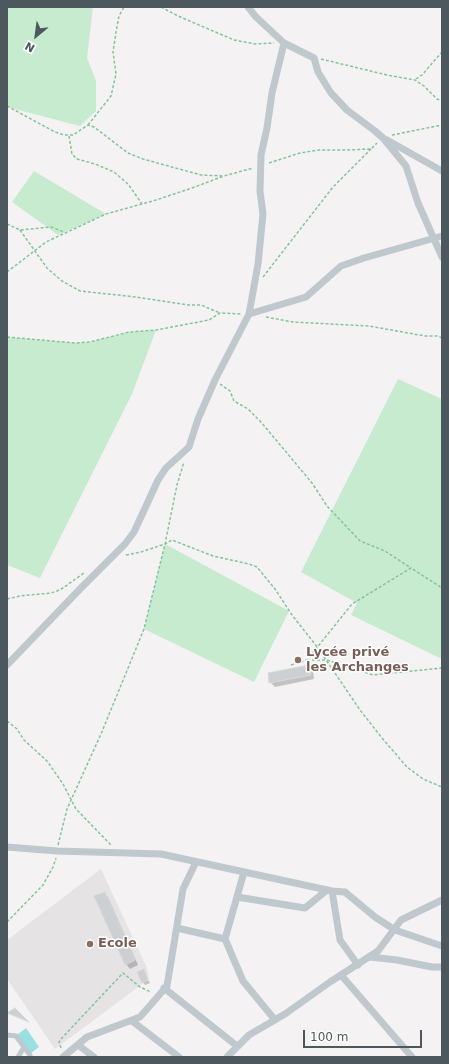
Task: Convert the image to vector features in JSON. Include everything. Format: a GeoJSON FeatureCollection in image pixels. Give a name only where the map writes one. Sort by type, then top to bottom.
{"type":"FeatureCollection","features":[{"type":"Feature","properties":{"kind":"street"},"geometry":{"type":"LineString","coordinates":[[248,7],[256,17],[284,43],[314,58],[318,72],[337,99],[347,110],[383,138],[406,166],[418,203],[442,257]]}},
{"type":"Feature","properties":{"kind":"street"},"geometry":{"type":"LineString","coordinates":[[7,665],[79,590],[126,544],[134,532],[158,480],[166,468],[189,447],[198,419],[215,380],[249,314],[258,264],[263,214],[260,191],[260,166],[272,93],[284,43]]}},
{"type":"Feature","properties":{"kind":"street"},"geometry":{"type":"LineString","coordinates":[[383,138],[442,171]]}},
{"type":"Feature","properties":{"kind":"street"},"geometry":{"type":"LineString","coordinates":[[249,314],[306,297],[341,266],[442,236]]}},
{"type":"Feature","properties":{"kind":"street"},"geometry":{"type":"LineString","coordinates":[[7,847],[161,854],[345,892],[395,930],[442,946]]}},
{"type":"Feature","properties":{"kind":"street"},"geometry":{"type":"LineString","coordinates":[[64,1056],[87,1037],[140,1018],[166,986],[183,889],[196,862]]}},
{"type":"Feature","properties":{"kind":"street"},"geometry":{"type":"LineString","coordinates":[[244,872],[225,939],[243,981],[275,1020]]}},
{"type":"Feature","properties":{"kind":"street"},"geometry":{"type":"LineString","coordinates":[[237,897],[305,908],[330,890]]}},
{"type":"Feature","properties":{"kind":"street"},"geometry":{"type":"LineString","coordinates":[[330,890],[340,940],[358,965]]}},
{"type":"Feature","properties":{"kind":"street"},"geometry":{"type":"LineString","coordinates":[[227,1057],[249,1035],[275,1020],[378,951],[401,920],[442,900]]}},
{"type":"Feature","properties":{"kind":"street"},"geometry":{"type":"LineString","coordinates":[[177,928],[225,939]]}},
{"type":"Feature","properties":{"kind":"street"},"geometry":{"type":"LineString","coordinates":[[370,957],[397,960],[432,967],[442,967]]}},
{"type":"Feature","properties":{"kind":"street"},"geometry":{"type":"LineString","coordinates":[[341,975],[412,1057]]}},
{"type":"Feature","properties":{"kind":"street"},"geometry":{"type":"LineString","coordinates":[[164,988],[237,1046]]}},
{"type":"Feature","properties":{"kind":"street"},"geometry":{"type":"LineString","coordinates":[[132,1021],[179,1057]]}},
{"type":"Feature","properties":{"kind":"street"},"geometry":{"type":"LineString","coordinates":[[7,1035],[16,1036],[30,1057]]}},
{"type":"Feature","properties":{"kind":"street"},"geometry":{"type":"LineString","coordinates":[[78,1045],[94,1057]]}},
{"type":"Feature","properties":{"kind":"street"},"geometry":{"type":"LineString","coordinates":[[18,1057],[24,1047]]}},
{"type":"Feature","properties":{"kind":"path"},"geometry":{"type":"LineString","coordinates":[[7,106],[55,132],[68,136],[73,135],[88,126],[111,96],[116,74],[113,52],[119,16],[124,7]]}},
{"type":"Feature","properties":{"kind":"path"},"geometry":{"type":"LineString","coordinates":[[161,7],[234,40],[255,44],[284,43]]}},
{"type":"Feature","properties":{"kind":"path"},"geometry":{"type":"LineString","coordinates":[[415,80],[422,75],[442,52]]}},
{"type":"Feature","properties":{"kind":"path"},"geometry":{"type":"LineString","coordinates":[[314,58],[415,80],[424,86],[436,99],[442,101]]}},
{"type":"Feature","properties":{"kind":"path"},"geometry":{"type":"LineString","coordinates":[[253,288],[280,257],[333,186],[371,148],[383,138],[392,135],[442,125]]}},
{"type":"Feature","properties":{"kind":"path"},"geometry":{"type":"LineString","coordinates":[[88,126],[94,127],[128,153],[143,159],[201,174],[224,176]]}},
{"type":"Feature","properties":{"kind":"path"},"geometry":{"type":"LineString","coordinates":[[68,136],[72,154],[77,159],[95,164],[114,172],[128,184],[142,204]]}},
{"type":"Feature","properties":{"kind":"path"},"geometry":{"type":"LineString","coordinates":[[7,272],[46,242],[106,214],[192,188],[224,176],[300,154],[319,150],[371,148]]}},
{"type":"Feature","properties":{"kind":"path"},"geometry":{"type":"LineString","coordinates":[[7,224],[20,230],[47,268],[62,281],[80,291],[136,297],[188,305],[201,304],[220,314],[249,314]]}},
{"type":"Feature","properties":{"kind":"path"},"geometry":{"type":"LineString","coordinates":[[20,230],[51,227],[65,232]]}},
{"type":"Feature","properties":{"kind":"path"},"geometry":{"type":"LineString","coordinates":[[7,337],[90,342],[129,332],[156,330],[209,320],[220,314]]}},
{"type":"Feature","properties":{"kind":"path"},"geometry":{"type":"LineString","coordinates":[[264,317],[292,322],[369,326],[425,336],[438,336],[442,338]]}},
{"type":"Feature","properties":{"kind":"path"},"geometry":{"type":"LineString","coordinates":[[215,380],[230,391],[234,401],[248,410],[261,422],[312,483],[327,506],[360,541],[384,551],[442,588]]}},
{"type":"Feature","properties":{"kind":"path"},"geometry":{"type":"LineString","coordinates":[[7,922],[43,885],[53,867],[71,798],[101,734],[144,629],[165,544],[177,485],[184,462]]}},
{"type":"Feature","properties":{"kind":"path"},"geometry":{"type":"LineString","coordinates":[[165,544],[172,540],[213,556],[257,567],[275,588],[292,615],[327,660],[360,710],[382,738],[407,767],[423,779],[442,787]]}},
{"type":"Feature","properties":{"kind":"path"},"geometry":{"type":"LineString","coordinates":[[307,660],[352,604],[411,568]]}},
{"type":"Feature","properties":{"kind":"path"},"geometry":{"type":"LineString","coordinates":[[291,665],[307,660],[327,660],[373,675],[442,668]]}},
{"type":"Feature","properties":{"kind":"path"},"geometry":{"type":"LineString","coordinates":[[7,721],[17,729],[24,740],[47,761],[64,784],[76,809],[118,852]]}},
{"type":"Feature","properties":{"kind":"path"},"geometry":{"type":"LineString","coordinates":[[64,1056],[59,1042],[61,1039],[123,973],[140,987],[158,996]]}},
{"type":"Feature","properties":{"kind":"shaded area"},"geometry":{"type":"Polygon","coordinates":[[[101,869],[147,968],[149,979],[55,1049],[7,979],[7,940],[101,869]]]}},
{"type":"Feature","properties":{"kind":"green space"},"geometry":{"type":"Polygon","coordinates":[[[7,7],[93,7],[87,58],[96,81],[96,111],[80,126],[7,106],[7,7]]]}},
{"type":"Feature","properties":{"kind":"green space"},"geometry":{"type":"Polygon","coordinates":[[[34,171],[106,214],[58,235],[12,202],[34,171]]]}},
{"type":"Feature","properties":{"kind":"green space"},"geometry":{"type":"Polygon","coordinates":[[[156,330],[132,394],[40,578],[7,565],[7,337],[75,343],[90,342],[129,332],[156,330]]]}},
{"type":"Feature","properties":{"kind":"green space"},"geometry":{"type":"Polygon","coordinates":[[[398,379],[442,399],[442,659],[351,615],[357,603],[301,572],[398,379]]]}},
{"type":"Feature","properties":{"kind":"green space"},"geometry":{"type":"Polygon","coordinates":[[[165,544],[289,611],[254,682],[144,629],[165,544]]]}},
{"type":"Feature","properties":{"kind":"water"},"geometry":{"type":"Polygon","coordinates":[[[26,1028],[39,1047],[31,1053],[17,1035],[26,1028]]]}},
{"type":"Feature","properties":{"kind":"building"},"geometry":{"type":"Polygon","coordinates":[[[309,665],[311,675],[269,683],[268,673],[309,665]]]}},
{"type":"Feature","properties":{"kind":"building"},"geometry":{"type":"Polygon","coordinates":[[[105,892],[135,960],[125,965],[94,896],[105,892]]]}},
{"type":"Feature","properties":{"kind":"building"},"geometry":{"type":"Polygon","coordinates":[[[144,969],[148,980],[142,983],[137,972],[144,969]]]}},
{"type":"Feature","properties":{"kind":"building"},"geometry":{"type":"Polygon","coordinates":[[[15,1008],[29,1022],[7,1013],[15,1008]]]}},
{"type":"Feature","properties":{"kind":"place","name":"Lycée privé les Archanges"},"geometry":{"type":"Point","coordinates":[298,660]}},
{"type":"Feature","properties":{"kind":"place","name":"Ecole"},"geometry":{"type":"Point","coordinates":[90,944]}}]}
